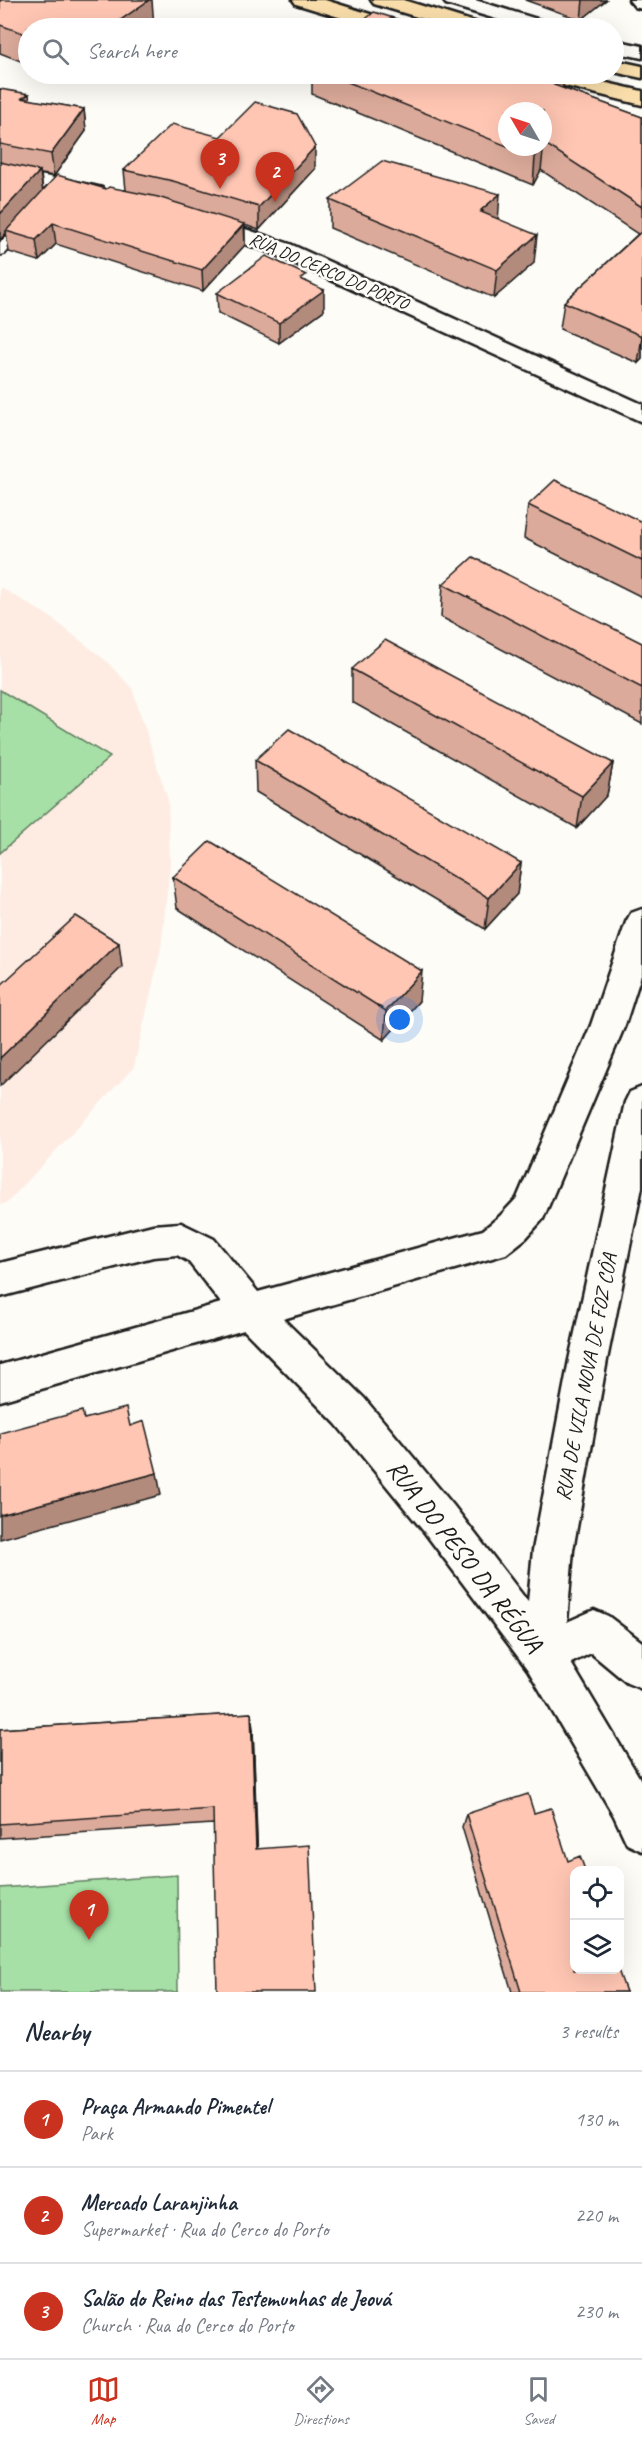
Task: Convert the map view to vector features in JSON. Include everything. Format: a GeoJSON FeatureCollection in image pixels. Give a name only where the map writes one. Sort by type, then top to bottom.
{"type":"FeatureCollection","features":[{"type":"Feature","properties":{"kind":"main road"},"geometry":{"type":"LineString","coordinates":[[303,0],[362,18]]}},
{"type":"Feature","properties":{"kind":"main road"},"geometry":{"type":"LineString","coordinates":[[381,0],[441,18]]}},
{"type":"Feature","properties":{"kind":"main road"},"geometry":{"type":"LineString","coordinates":[[624,68],[642,72]]}},
{"type":"Feature","properties":{"kind":"main road"},"geometry":{"type":"LineString","coordinates":[[549,84],[612,113]]}},
{"type":"Feature","properties":{"kind":"main road"},"geometry":{"type":"LineString","coordinates":[[568,84],[642,98]]}},
{"type":"Feature","properties":{"kind":"street"},"geometry":{"type":"LineString","coordinates":[[453,0],[513,18]]}},
{"type":"Feature","properties":{"kind":"street"},"geometry":{"type":"LineString","coordinates":[[624,48],[642,52]]}},
{"type":"Feature","properties":{"kind":"street"},"geometry":{"type":"LineString","coordinates":[[0,174],[55,190],[115,197]]}},
{"type":"Feature","properties":{"kind":"street","name":"RUA DO CERCO DO PORTO"},"geometry":{"type":"LineString","coordinates":[[177,213],[282,249],[642,414]]}},
{"type":"Feature","properties":{"kind":"street"},"geometry":{"type":"LineString","coordinates":[[0,1383],[251,1312],[324,1288],[493,1243],[513,1227],[530,1208],[608,1025],[642,922]]}},
{"type":"Feature","properties":{"kind":"street","name":"RUA DE VILA NOVA DE FOZ CÔA"},"geometry":{"type":"LineString","coordinates":[[543,1655],[555,1539],[588,1360],[642,1102]]}},
{"type":"Feature","properties":{"kind":"street","name":"RUA DO PESO DA RÉGUA"},"geometry":{"type":"LineString","coordinates":[[0,1280],[153,1241],[181,1239],[201,1250],[251,1312],[350,1411],[439,1518],[543,1655],[642,1829]]}},
{"type":"Feature","properties":{"kind":"street"},"geometry":{"type":"LineString","coordinates":[[543,1655],[594,1630],[642,1668]]}},
{"type":"Feature","properties":{"kind":"lane"},"geometry":{"type":"LineString","coordinates":[[0,251],[29,218]]}},
{"type":"Feature","properties":{"kind":"shaded area"},"geometry":{"type":"Polygon","coordinates":[[[0,587],[49,616],[104,659],[132,688],[168,800],[170,865],[161,948],[134,1067],[7,1203],[0,1205],[0,587]]]}},
{"type":"Feature","properties":{"kind":"green space"},"geometry":{"type":"Polygon","coordinates":[[[0,690],[110,757],[0,853],[0,690]]]}},
{"type":"Feature","properties":{"kind":"green space"},"geometry":{"type":"Polygon","coordinates":[[[177,1875],[178,1992],[0,1992],[0,1888],[177,1875]]]}},
{"type":"Feature","properties":{"kind":"building"},"geometry":{"type":"Polygon","coordinates":[[[0,0],[149,0],[123,18],[18,18],[18,31],[0,25],[0,0]]]}},
{"type":"Feature","properties":{"kind":"building"},"geometry":{"type":"Polygon","coordinates":[[[374,12],[394,18],[367,18],[374,12]]]}},
{"type":"Feature","properties":{"kind":"building"},"geometry":{"type":"Polygon","coordinates":[[[353,84],[555,84],[642,117],[642,207],[552,148],[552,102],[498,102],[498,142],[353,84]]]}},
{"type":"Feature","properties":{"kind":"building"},"geometry":{"type":"Polygon","coordinates":[[[0,89],[29,94],[22,98],[84,109],[51,154],[0,144],[0,89]]]}},
{"type":"Feature","properties":{"kind":"building"},"geometry":{"type":"Polygon","coordinates":[[[255,102],[297,114],[315,147],[259,207],[173,181],[124,170],[172,124],[220,137],[255,102]]]}},
{"type":"Feature","properties":{"kind":"building"},"geometry":{"type":"Polygon","coordinates":[[[382,161],[500,194],[481,212],[537,235],[497,270],[330,200],[382,161]]]}},
{"type":"Feature","properties":{"kind":"building"},"geometry":{"type":"Polygon","coordinates":[[[0,162],[40,171],[0,214],[0,162]]]}},
{"type":"Feature","properties":{"kind":"building"},"geometry":{"type":"Polygon","coordinates":[[[57,175],[106,189],[109,187],[158,197],[244,224],[202,270],[53,223],[36,240],[6,231],[57,175]]]}},
{"type":"Feature","properties":{"kind":"building"},"geometry":{"type":"Polygon","coordinates":[[[642,231],[642,336],[564,302],[642,231]]]}},
{"type":"Feature","properties":{"kind":"building"},"geometry":{"type":"Polygon","coordinates":[[[266,256],[306,275],[301,279],[324,290],[279,323],[217,293],[266,256]]]}},
{"type":"Feature","properties":{"kind":"building"},"geometry":{"type":"Polygon","coordinates":[[[555,480],[642,522],[642,561],[528,505],[555,480]]]}},
{"type":"Feature","properties":{"kind":"building"},"geometry":{"type":"Polygon","coordinates":[[[473,557],[642,643],[642,688],[443,584],[473,557]]]}},
{"type":"Feature","properties":{"kind":"building"},"geometry":{"type":"Polygon","coordinates":[[[385,640],[613,763],[582,796],[352,669],[385,640]]]}},
{"type":"Feature","properties":{"kind":"building"},"geometry":{"type":"Polygon","coordinates":[[[289,729],[521,863],[489,898],[255,760],[289,729]]]}},
{"type":"Feature","properties":{"kind":"building"},"geometry":{"type":"Polygon","coordinates":[[[210,841],[422,971],[386,1011],[173,877],[210,841]]]}},
{"type":"Feature","properties":{"kind":"building"},"geometry":{"type":"Polygon","coordinates":[[[76,916],[119,943],[0,1058],[0,986],[76,916]]]}},
{"type":"Feature","properties":{"kind":"building"},"geometry":{"type":"Polygon","coordinates":[[[126,1408],[130,1426],[144,1421],[157,1473],[0,1515],[0,1433],[82,1411],[84,1419],[126,1408]]]}},
{"type":"Feature","properties":{"kind":"building"},"geometry":{"type":"Polygon","coordinates":[[[251,1713],[256,1849],[309,1845],[316,1992],[217,1992],[213,1809],[0,1824],[0,1729],[251,1713]]]}},
{"type":"Feature","properties":{"kind":"building"},"geometry":{"type":"Polygon","coordinates":[[[528,1794],[534,1813],[551,1808],[568,1861],[580,1856],[584,1866],[570,1866],[570,1974],[619,1974],[626,1992],[521,1992],[466,1814],[528,1794]]]}},
{"type":"Feature","properties":{"kind":"place","name":"Salão do Reino das Testemunhas de Jeová"},"geometry":{"type":"Point","coordinates":[220,189]}},
{"type":"Feature","properties":{"kind":"place","name":"Mercado Laranjinha"},"geometry":{"type":"Point","coordinates":[275,202]}},
{"type":"Feature","properties":{"kind":"place","name":"Praça Armando Pimentel"},"geometry":{"type":"Point","coordinates":[89,1940]}}]}
